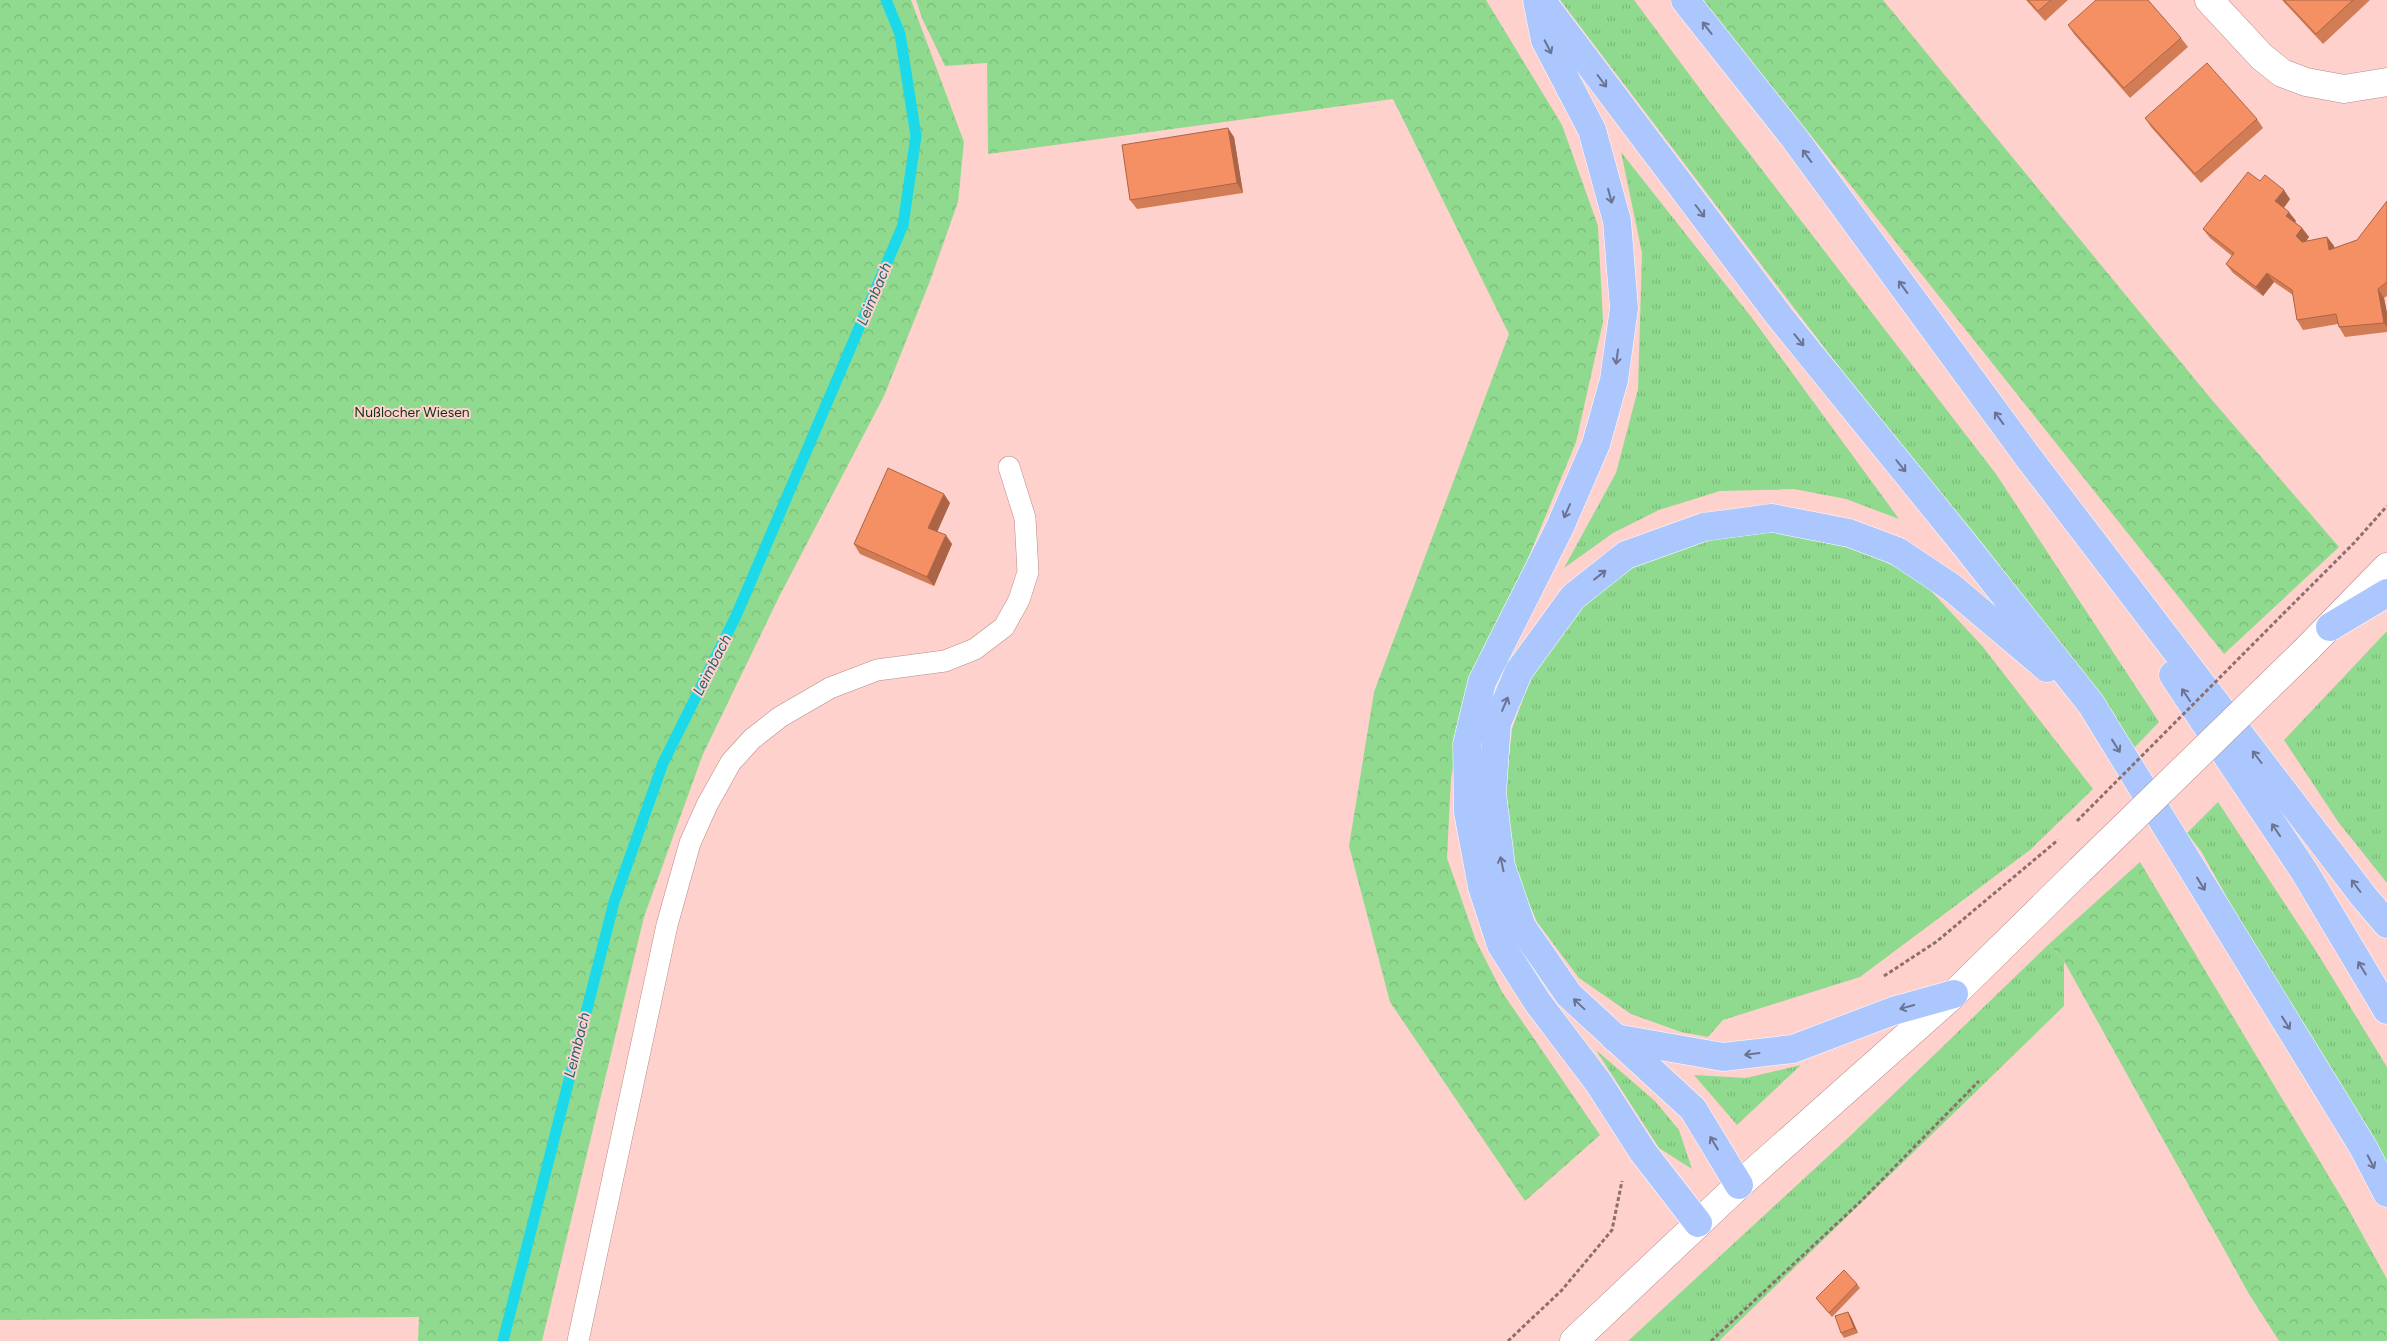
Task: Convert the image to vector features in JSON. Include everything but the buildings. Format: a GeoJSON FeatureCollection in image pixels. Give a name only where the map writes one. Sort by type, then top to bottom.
{"type":"FeatureCollection","features":[{"type":"Feature","properties":{"kind":"highway"},"geometry":{"type":"LineString","coordinates":[[1539,0],[1780,317],[2091,704],[2363,1148],[2387,1194]]}},
{"type":"Feature","properties":{"kind":"highway"},"geometry":{"type":"LineString","coordinates":[[1539,0],[1544,40],[1592,130],[1617,221],[1624,308],[1614,380],[1596,444],[1560,527],[1482,682],[1466,744],[1468,812],[1482,887],[1500,946],[1538,1003],[1598,1082],[1643,1152],[1698,1223]]}},
{"type":"Feature","properties":{"kind":"highway"},"geometry":{"type":"LineString","coordinates":[[1685,0],[1795,139],[2028,457],[2364,897],[2387,924]]}},
{"type":"Feature","properties":{"kind":"highway"},"geometry":{"type":"LineString","coordinates":[[2028,457],[2304,871],[2387,1010]]}},
{"type":"Feature","properties":{"kind":"highway"},"geometry":{"type":"LineString","coordinates":[[1738,1185],[1693,1109],[1569,995],[1522,927],[1501,866],[1492,792],[1497,723],[1519,671],[1572,597],[1626,555],[1704,527],[1772,518],[1849,533],[1896,551],[1951,587],[2091,704]]}},
{"type":"Feature","properties":{"kind":"highway"},"geometry":{"type":"LineString","coordinates":[[2330,627],[2387,593]]}},
{"type":"Feature","properties":{"kind":"highway"},"geometry":{"type":"LineString","coordinates":[[1615,1038],[1723,1057],[1794,1049],[1893,1011],[1954,994]]}},
{"type":"Feature","properties":{"kind":"street"},"geometry":{"type":"LineString","coordinates":[[2209,0],[2262,57],[2282,73],[2306,82],[2344,89],[2387,82]]}},
{"type":"Feature","properties":{"kind":"street"},"geometry":{"type":"LineString","coordinates":[[1574,1341],[1738,1185],[1954,994],[2330,627],[2387,567]]}},
{"type":"Feature","properties":{"kind":"lane"},"geometry":{"type":"LineString","coordinates":[[578,1341],[667,925],[690,843],[707,805],[731,762],[752,739],[780,718],[830,688],[877,670],[945,661],[967,652],[1004,627],[1019,600],[1028,572],[1025,518],[1009,467]]}},
{"type":"Feature","properties":{"kind":"path"},"geometry":{"type":"LineString","coordinates":[[2073,825],[2354,543],[2387,506]]}},
{"type":"Feature","properties":{"kind":"path"},"geometry":{"type":"LineString","coordinates":[[1711,1341],[1861,1201],[1979,1081]]}},
{"type":"Feature","properties":{"kind":"green space","name":"Nußlocher Wiesen"},"geometry":{"type":"Polygon","coordinates":[[[0,0],[911,0],[964,142],[958,202],[930,281],[884,396],[779,597],[703,754],[644,917],[542,1341],[418,1341],[419,1317],[0,1320],[0,0]]]}},
{"type":"Feature","properties":{"kind":"green space"},"geometry":{"type":"Polygon","coordinates":[[[916,0],[1486,0],[1562,125],[1598,226],[1603,322],[1576,442],[1520,578],[1471,677],[1451,778],[1447,858],[1476,941],[1502,992],[1600,1135],[1525,1201],[1390,1002],[1349,846],[1374,692],[1509,334],[1393,99],[988,154],[987,63],[945,66],[922,18],[916,0]]]}},
{"type":"Feature","properties":{"kind":"green space"},"geometry":{"type":"Polygon","coordinates":[[[1560,0],[1634,0],[1709,101],[1996,474],[2159,722],[2131,751],[1560,0]]]}},
{"type":"Feature","properties":{"kind":"green space"},"geometry":{"type":"Polygon","coordinates":[[[1703,0],[1883,0],[2212,400],[2339,547],[2224,654],[1703,0]]]}},
{"type":"Feature","properties":{"kind":"green space"},"geometry":{"type":"Polygon","coordinates":[[[1621,152],[1752,318],[1899,519],[1846,499],[1794,489],[1720,491],[1659,510],[1613,533],[1564,568],[1616,473],[1638,389],[1642,253],[1621,152]]]}},
{"type":"Feature","properties":{"kind":"green space"},"geometry":{"type":"Polygon","coordinates":[[[1799,528],[1852,545],[1921,580],[1983,647],[2093,789],[2030,850],[1860,977],[1723,1020],[1708,1037],[1681,1032],[1631,1014],[1579,978],[1537,922],[1514,869],[1505,794],[1512,729],[1533,671],[1567,619],[1611,578],[1666,547],[1734,530],[1799,528]]]}},
{"type":"Feature","properties":{"kind":"green space"},"geometry":{"type":"Polygon","coordinates":[[[2387,631],[2387,883],[2339,823],[2284,740],[2387,631]]]}},
{"type":"Feature","properties":{"kind":"green space"},"geometry":{"type":"Polygon","coordinates":[[[2218,802],[2316,951],[2387,1067],[2387,1184],[2201,851],[2187,833],[2218,802]]]}},
{"type":"Feature","properties":{"kind":"green space"},"geometry":{"type":"Polygon","coordinates":[[[2140,862],[2346,1205],[2387,1279],[2387,1341],[2279,1341],[2249,1294],[2064,961],[2049,944],[2140,862]]]}},
{"type":"Feature","properties":{"kind":"green space"},"geometry":{"type":"Polygon","coordinates":[[[2049,944],[2064,961],[2064,1006],[1719,1341],[1628,1341],[1849,1137],[2049,944]]]}},
{"type":"Feature","properties":{"kind":"green space"},"geometry":{"type":"Polygon","coordinates":[[[1596,1050],[1655,1101],[1679,1130],[1692,1169],[1659,1148],[1596,1050]]]}},
{"type":"Feature","properties":{"kind":"green space"},"geometry":{"type":"Polygon","coordinates":[[[1801,1065],[1737,1125],[1694,1075],[1746,1078],[1801,1065]]]}},
{"type":"Feature","properties":{"kind":"waterway","name":"Leimbach"},"geometry":{"type":"LineString","coordinates":[[503,1341],[614,902],[663,763],[736,616],[903,225],[916,136],[900,34],[886,0]]}}]}
